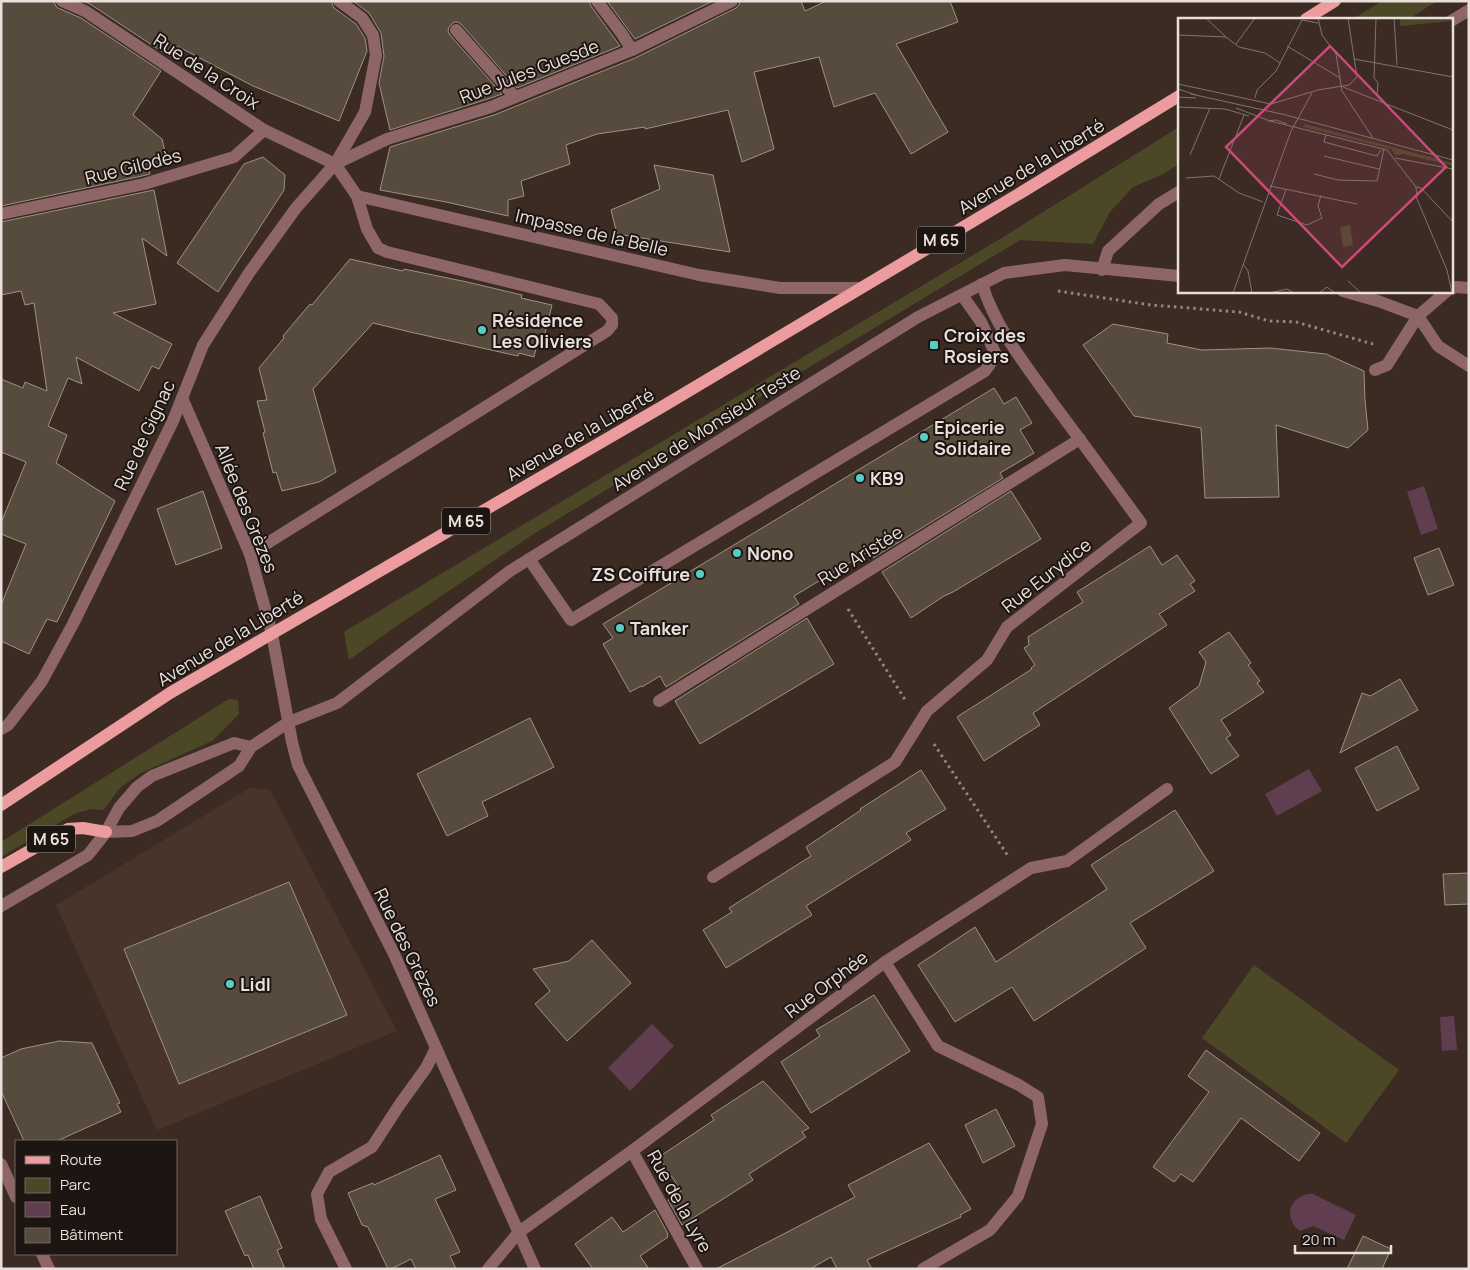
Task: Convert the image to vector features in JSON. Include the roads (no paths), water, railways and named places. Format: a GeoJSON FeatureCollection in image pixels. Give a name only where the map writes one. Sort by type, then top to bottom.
{"type":"FeatureCollection","features":[{"type":"Feature","properties":{"kind":"main road"},"geometry":{"type":"LineString","coordinates":[[1308,18],[1335,1]]}},
{"type":"Feature","properties":{"kind":"main road","name":"Avenue de la Liberté"},"geometry":{"type":"LineString","coordinates":[[1,805],[170,693],[652,413],[1178,97]]}},
{"type":"Feature","properties":{"kind":"main road","name":"M 65"},"geometry":{"type":"LineString","coordinates":[[1,867],[68,830],[84,828],[106,832]]}},
{"type":"Feature","properties":{"kind":"street","name":"Rue de la Croix"},"geometry":{"type":"LineString","coordinates":[[62,1],[85,11],[264,130],[335,164]]}},
{"type":"Feature","properties":{"kind":"street"},"geometry":{"type":"LineString","coordinates":[[250,554],[607,331],[612,325],[612,318],[598,304],[387,252],[378,248],[367,229],[357,196],[335,164],[365,112],[376,55],[373,35],[362,18],[339,1]]}},
{"type":"Feature","properties":{"kind":"street"},"geometry":{"type":"LineString","coordinates":[[597,1],[632,50]]}},
{"type":"Feature","properties":{"kind":"street","name":"Rue Jules Guesde"},"geometry":{"type":"LineString","coordinates":[[335,164],[387,139],[491,107],[632,50],[732,1]]}},
{"type":"Feature","properties":{"kind":"street"},"geometry":{"type":"LineString","coordinates":[[1452,20],[1469,10]]}},
{"type":"Feature","properties":{"kind":"street"},"geometry":{"type":"LineString","coordinates":[[456,30],[515,97]]}},
{"type":"Feature","properties":{"kind":"street","name":"Rue Gilodès"},"geometry":{"type":"LineString","coordinates":[[1,214],[144,184],[234,157],[264,130]]}},
{"type":"Feature","properties":{"kind":"street","name":"Rue de Gignac"},"geometry":{"type":"LineString","coordinates":[[1,729],[8,725],[42,681],[73,624],[173,421],[203,345],[249,273],[296,208],[335,164]]}},
{"type":"Feature","properties":{"kind":"street"},"geometry":{"type":"LineString","coordinates":[[1102,270],[1108,251],[1159,204],[1178,193]]}},
{"type":"Feature","properties":{"kind":"street","name":"Impasse de la Belle"},"geometry":{"type":"LineString","coordinates":[[357,196],[700,275],[780,288],[860,288]]}},
{"type":"Feature","properties":{"kind":"street","name":"Avenue de Monsieur Teste"},"geometry":{"type":"LineString","coordinates":[[251,747],[289,722],[337,704],[495,582],[529,559],[918,317],[962,294],[1004,273],[1065,265],[1178,276]]}},
{"type":"Feature","properties":{"kind":"street","name":"Rue Eurydice"},"geometry":{"type":"LineString","coordinates":[[713,877],[895,762],[927,711],[987,660],[1007,627],[1141,523],[1014,350],[995,319],[982,284]]}},
{"type":"Feature","properties":{"kind":"street"},"geometry":{"type":"LineString","coordinates":[[1452,289],[1469,288]]}},
{"type":"Feature","properties":{"kind":"street"},"geometry":{"type":"LineString","coordinates":[[1346,292],[1418,316],[1438,346],[1469,366]]}},
{"type":"Feature","properties":{"kind":"street"},"geometry":{"type":"LineString","coordinates":[[1375,370],[1387,365],[1418,316],[1446,292]]}},
{"type":"Feature","properties":{"kind":"street"},"geometry":{"type":"LineString","coordinates":[[529,559],[571,620],[985,371],[996,355],[981,322],[962,294]]}},
{"type":"Feature","properties":{"kind":"street","name":"Allée des Grèzes"},"geometry":{"type":"LineString","coordinates":[[182,398],[250,554],[272,634]]}},
{"type":"Feature","properties":{"kind":"street","name":"Rue Aristée"},"geometry":{"type":"LineString","coordinates":[[659,701],[1080,439]]}},
{"type":"Feature","properties":{"kind":"street","name":"Rue des Grèzes"},"geometry":{"type":"LineString","coordinates":[[272,634],[298,765],[394,954],[535,1269]]}},
{"type":"Feature","properties":{"kind":"street"},"geometry":{"type":"LineString","coordinates":[[1,906],[88,855],[106,832],[119,808],[137,787],[152,776],[234,742],[251,747],[240,766],[157,821],[132,831],[106,832]]}},
{"type":"Feature","properties":{"kind":"street","name":"Rue Orphée"},"geometry":{"type":"LineString","coordinates":[[488,1269],[519,1232],[632,1151],[885,962],[1031,868],[1067,861],[1167,789]]}},
{"type":"Feature","properties":{"kind":"street"},"geometry":{"type":"LineString","coordinates":[[885,962],[938,1046],[1019,1085],[1038,1097],[1042,1124],[1018,1196],[990,1230],[923,1269]]}},
{"type":"Feature","properties":{"kind":"street"},"geometry":{"type":"LineString","coordinates":[[346,1269],[321,1219],[317,1194],[329,1172],[372,1147],[426,1068],[436,1048]]}},
{"type":"Feature","properties":{"kind":"street","name":"Rue de la Lyre"},"geometry":{"type":"LineString","coordinates":[[632,1151],[697,1269]]}},
{"type":"Feature","properties":{"kind":"street"},"geometry":{"type":"LineString","coordinates":[[1,1164],[15,1195]]}},
{"type":"Feature","properties":{"kind":"street"},"geometry":{"type":"LineString","coordinates":[[42,1255],[49,1269]]}},
{"type":"Feature","properties":{"kind":"water"},"geometry":{"type":"Polygon","coordinates":[[[1424,486],[1438,529],[1421,535],[1407,492],[1424,486]]]}},
{"type":"Feature","properties":{"kind":"water"},"geometry":{"type":"Polygon","coordinates":[[[1309,769],[1322,791],[1277,816],[1265,794],[1309,769]]]}},
{"type":"Feature","properties":{"kind":"water"},"geometry":{"type":"Polygon","coordinates":[[[1454,1016],[1457,1050],[1442,1051],[1440,1017],[1454,1016]]]}},
{"type":"Feature","properties":{"kind":"water"},"geometry":{"type":"Polygon","coordinates":[[[652,1024],[674,1046],[630,1091],[608,1068],[652,1024]]]}},
{"type":"Feature","properties":{"kind":"water"},"geometry":{"type":"Polygon","coordinates":[[[1313,1194],[1356,1215],[1344,1240],[1313,1226],[1300,1231],[1295,1226],[1290,1215],[1292,1204],[1301,1196],[1313,1194]]]}},
{"type":"Feature","properties":{"kind":"place","name":"Résidence Les Oliviers"},"geometry":{"type":"Point","coordinates":[482,330]}},
{"type":"Feature","properties":{"kind":"place","name":"Croix des Rosiers"},"geometry":{"type":"Point","coordinates":[934,345]}},
{"type":"Feature","properties":{"kind":"place","name":"Epicerie Solidaire"},"geometry":{"type":"Point","coordinates":[924,437]}},
{"type":"Feature","properties":{"kind":"place","name":"KB9"},"geometry":{"type":"Point","coordinates":[860,478]}},
{"type":"Feature","properties":{"kind":"place","name":"Nono"},"geometry":{"type":"Point","coordinates":[737,553]}},
{"type":"Feature","properties":{"kind":"place","name":"ZS Coiffure"},"geometry":{"type":"Point","coordinates":[700,574]}},
{"type":"Feature","properties":{"kind":"place","name":"Tanker"},"geometry":{"type":"Point","coordinates":[620,628]}},
{"type":"Feature","properties":{"kind":"place","name":"Lidl"},"geometry":{"type":"Point","coordinates":[230,984]}}]}
